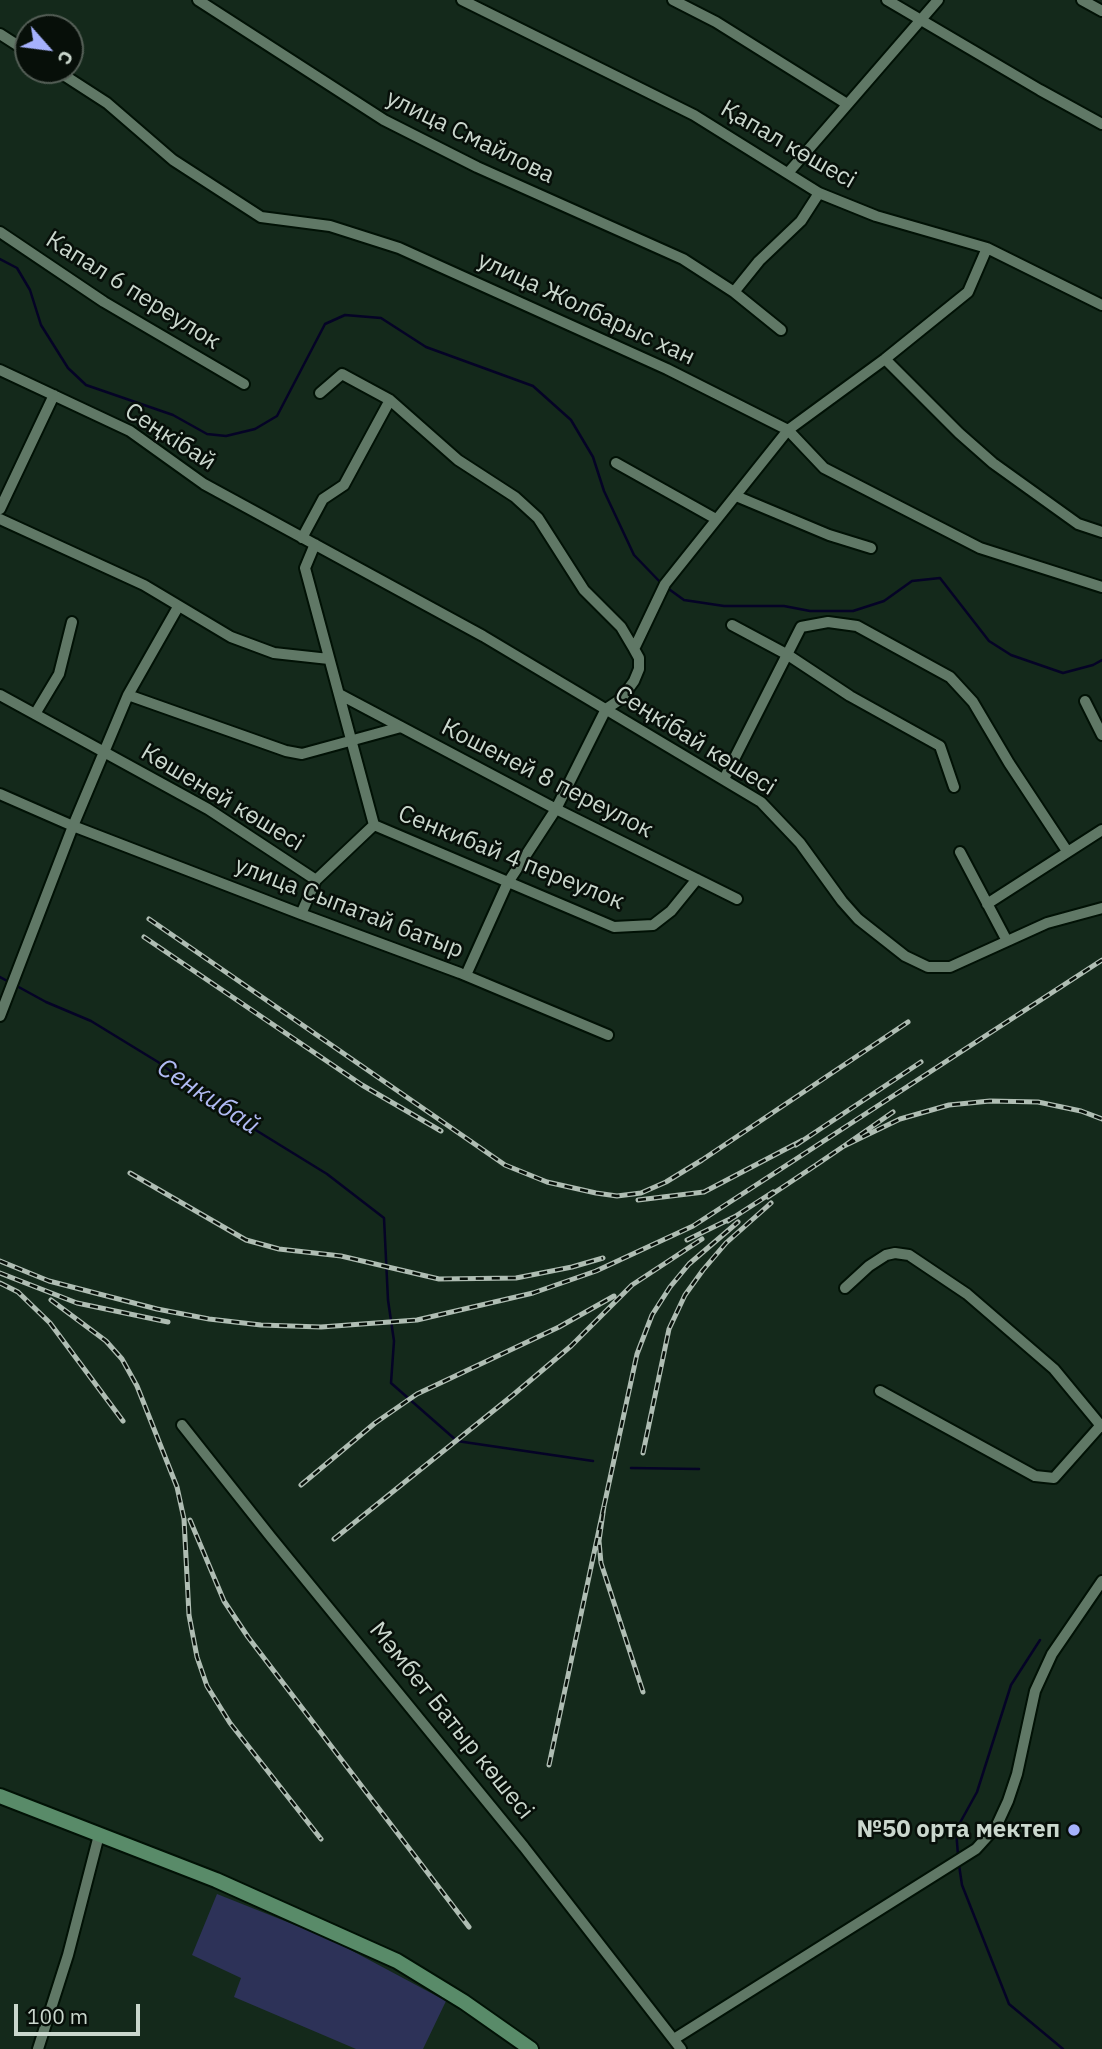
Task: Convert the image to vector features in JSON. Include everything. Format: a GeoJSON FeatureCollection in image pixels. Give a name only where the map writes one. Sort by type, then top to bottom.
{"type":"FeatureCollection","features":[{"type":"Feature","properties":{"kind":"main road"},"geometry":{"type":"LineString","coordinates":[[0,1797],[216,1880],[397,1961],[464,2001],[531,2049]]}},
{"type":"Feature","properties":{"kind":"street","name":"улица Смайлова"},"geometry":{"type":"LineString","coordinates":[[198,0],[384,120],[477,167],[683,259],[734,292],[781,330]]}},
{"type":"Feature","properties":{"kind":"street","name":"Қапал көшесі"},"geometry":{"type":"LineString","coordinates":[[462,0],[694,115],[819,193],[876,216],[987,248],[1102,305]]}},
{"type":"Feature","properties":{"kind":"street"},"geometry":{"type":"LineString","coordinates":[[673,0],[716,22],[847,104]]}},
{"type":"Feature","properties":{"kind":"street"},"geometry":{"type":"LineString","coordinates":[[887,0],[1102,124]]}},
{"type":"Feature","properties":{"kind":"street"},"geometry":{"type":"LineString","coordinates":[[788,173],[938,0]]}},
{"type":"Feature","properties":{"kind":"street"},"geometry":{"type":"LineString","coordinates":[[1082,0],[1102,11]]}},
{"type":"Feature","properties":{"kind":"street","name":"улица Жолбарыс хан"},"geometry":{"type":"LineString","coordinates":[[78,84],[107,103],[173,160],[261,217],[330,226],[399,248],[667,369],[788,430],[824,468],[979,548],[1102,587]]}},
{"type":"Feature","properties":{"kind":"street"},"geometry":{"type":"LineString","coordinates":[[734,292],[759,261],[801,221],[819,193]]}},
{"type":"Feature","properties":{"kind":"street","name":"Капал 6 переулок"},"geometry":{"type":"LineString","coordinates":[[0,232],[104,302],[244,384]]}},
{"type":"Feature","properties":{"kind":"street"},"geometry":{"type":"LineString","coordinates":[[634,649],[665,584],[788,430],[885,359],[968,292],[987,248]]}},
{"type":"Feature","properties":{"kind":"street"},"geometry":{"type":"LineString","coordinates":[[885,359],[993,463],[1078,524],[1102,532]]}},
{"type":"Feature","properties":{"kind":"street","name":"Сеңкібай"},"geometry":{"type":"LineString","coordinates":[[0,370],[130,431],[204,484],[315,544]]}},
{"type":"Feature","properties":{"kind":"street"},"geometry":{"type":"LineString","coordinates":[[320,393],[342,374],[390,400],[458,460],[515,497],[538,518],[584,590],[621,626],[639,658],[639,669],[634,681],[621,699],[606,709],[556,808],[507,884],[466,975]]}},
{"type":"Feature","properties":{"kind":"street"},"geometry":{"type":"LineString","coordinates":[[0,509],[54,395]]}},
{"type":"Feature","properties":{"kind":"street"},"geometry":{"type":"LineString","coordinates":[[302,538],[323,499],[344,485],[390,400]]}},
{"type":"Feature","properties":{"kind":"street"},"geometry":{"type":"LineString","coordinates":[[616,463],[716,519]]}},
{"type":"Feature","properties":{"kind":"street"},"geometry":{"type":"LineString","coordinates":[[736,496],[829,535],[871,548]]}},
{"type":"Feature","properties":{"kind":"street"},"geometry":{"type":"LineString","coordinates":[[0,519],[144,585],[231,637],[274,653],[329,659]]}},
{"type":"Feature","properties":{"kind":"street","name":"Сенкибай 4 переулок"},"geometry":{"type":"LineString","coordinates":[[315,544],[304,568],[374,825]]}},
{"type":"Feature","properties":{"kind":"street","name":"Сеңкібай көшесі"},"geometry":{"type":"LineString","coordinates":[[315,544],[483,636],[761,802],[800,843],[858,919],[905,957],[928,967],[950,967],[1047,923],[1102,908]]}},
{"type":"Feature","properties":{"kind":"street"},"geometry":{"type":"LineString","coordinates":[[0,1016],[73,826],[128,695],[178,607]]}},
{"type":"Feature","properties":{"kind":"street"},"geometry":{"type":"LineString","coordinates":[[35,714],[59,674],[72,622]]}},
{"type":"Feature","properties":{"kind":"street"},"geometry":{"type":"LineString","coordinates":[[723,779],[789,655],[801,627],[828,622],[857,626],[950,677],[974,702],[1009,763],[1067,851]]}},
{"type":"Feature","properties":{"kind":"street"},"geometry":{"type":"LineString","coordinates":[[732,625],[789,655],[850,696],[940,746],[954,786]]}},
{"type":"Feature","properties":{"kind":"street","name":"Кошеней 8 переулок"},"geometry":{"type":"LineString","coordinates":[[339,694],[737,899]]}},
{"type":"Feature","properties":{"kind":"street","name":"Көшеней көшесі"},"geometry":{"type":"LineString","coordinates":[[0,695],[208,809],[316,880]]}},
{"type":"Feature","properties":{"kind":"street"},"geometry":{"type":"LineString","coordinates":[[128,695],[286,751],[302,754],[401,727]]}},
{"type":"Feature","properties":{"kind":"street"},"geometry":{"type":"LineString","coordinates":[[1086,701],[1102,735]]}},
{"type":"Feature","properties":{"kind":"street","name":"улица Сыпатай батыр"},"geometry":{"type":"LineString","coordinates":[[0,794],[73,826],[466,975],[608,1035]]}},
{"type":"Feature","properties":{"kind":"street","name":"Сенкибай 4 переулок"},"geometry":{"type":"LineString","coordinates":[[301,914],[316,880],[374,825]]}},
{"type":"Feature","properties":{"kind":"street","name":"Сенкибай 4 переулок"},"geometry":{"type":"LineString","coordinates":[[374,825],[614,928],[653,925],[671,911],[697,879]]}},
{"type":"Feature","properties":{"kind":"street"},"geometry":{"type":"LineString","coordinates":[[987,904],[1102,830]]}},
{"type":"Feature","properties":{"kind":"street"},"geometry":{"type":"LineString","coordinates":[[960,852],[1007,941]]}},
{"type":"Feature","properties":{"kind":"street"},"geometry":{"type":"LineString","coordinates":[[845,1289],[869,1266],[886,1255],[909,1255],[967,1294],[1054,1368],[1101,1426],[1054,1478],[1035,1476],[880,1391]]}},
{"type":"Feature","properties":{"kind":"street","name":"Мәмбет Батыр көшесі"},"geometry":{"type":"LineString","coordinates":[[182,1425],[516,1837],[678,2044]]}},
{"type":"Feature","properties":{"kind":"street"},"geometry":{"type":"LineString","coordinates":[[678,2044],[976,1849],[996,1827],[1008,1801],[1017,1774],[1035,1691],[1052,1654],[1102,1581]]}},
{"type":"Feature","properties":{"kind":"street"},"geometry":{"type":"LineString","coordinates":[[38,2049],[68,1955],[99,1835]]}},
{"type":"Feature","properties":{"kind":"shaded area"},"geometry":{"type":"Polygon","coordinates":[[[217,1894],[330,1939],[446,2001],[423,2049],[356,2049],[234,1997],[241,1978],[192,1955],[217,1894]]]}},
{"type":"Feature","properties":{"kind":"waterway"},"geometry":{"type":"LineString","coordinates":[[0,259],[17,268],[30,290],[41,325],[68,368],[86,385],[173,415],[207,434],[226,436],[255,429],[277,416],[325,324],[345,315],[381,318],[426,347],[533,386],[571,420],[593,457],[604,491],[634,555],[661,583]]}},
{"type":"Feature","properties":{"kind":"waterway"},"geometry":{"type":"LineString","coordinates":[[666,587],[684,600],[724,606],[784,606],[810,611],[853,611],[884,601],[912,581],[940,578],[989,641],[1011,655],[1063,673],[1102,660]]}},
{"type":"Feature","properties":{"kind":"waterway","name":"Сенкибай"},"geometry":{"type":"LineString","coordinates":[[0,977],[9,982]]}},
{"type":"Feature","properties":{"kind":"waterway","name":"Сенкибай"},"geometry":{"type":"LineString","coordinates":[[15,985],[91,1021],[158,1062],[228,1113],[327,1174],[384,1218],[388,1300],[394,1341],[391,1383],[457,1441],[593,1461]]}},
{"type":"Feature","properties":{"kind":"waterway"},"geometry":{"type":"LineString","coordinates":[[631,1468],[699,1469]]}},
{"type":"Feature","properties":{"kind":"waterway"},"geometry":{"type":"LineString","coordinates":[[958,1855],[956,1830],[977,1792],[1011,1685],[1040,1640]]}},
{"type":"Feature","properties":{"kind":"waterway"},"geometry":{"type":"LineString","coordinates":[[959,1865],[962,1885],[1009,2004],[1063,2049]]}},
{"type":"Feature","properties":{"kind":"railway"},"geometry":{"type":"LineString","coordinates":[[149,919],[505,1165],[547,1182],[617,1196],[641,1193],[666,1182],[908,1022]]}},
{"type":"Feature","properties":{"kind":"railway"},"geometry":{"type":"LineString","coordinates":[[144,937],[362,1085],[441,1131]]}},
{"type":"Feature","properties":{"kind":"railway"},"geometry":{"type":"LineString","coordinates":[[0,1261],[49,1281],[157,1309],[261,1325],[321,1327],[417,1320],[533,1293],[596,1271],[693,1226],[1102,960]]}},
{"type":"Feature","properties":{"kind":"railway"},"geometry":{"type":"LineString","coordinates":[[796,1145],[921,1062]]}},
{"type":"Feature","properties":{"kind":"railway"},"geometry":{"type":"LineString","coordinates":[[893,1112],[844,1146],[900,1119],[949,1105],[990,1101],[1038,1102],[1081,1111],[1102,1119]]}},
{"type":"Feature","properties":{"kind":"railway"},"geometry":{"type":"LineString","coordinates":[[638,1200],[704,1192],[803,1140]]}},
{"type":"Feature","properties":{"kind":"railway"},"geometry":{"type":"LineString","coordinates":[[816,1165],[844,1146]]}},
{"type":"Feature","properties":{"kind":"railway"},"geometry":{"type":"LineString","coordinates":[[768,1197],[822,1161]]}},
{"type":"Feature","properties":{"kind":"railway"},"geometry":{"type":"LineString","coordinates":[[130,1173],[246,1240],[279,1249],[341,1256],[439,1279],[516,1278],[603,1258]]}},
{"type":"Feature","properties":{"kind":"railway"},"geometry":{"type":"LineString","coordinates":[[728,1221],[773,1192]]}},
{"type":"Feature","properties":{"kind":"railway"},"geometry":{"type":"LineString","coordinates":[[643,1453],[669,1329],[685,1295],[726,1243],[771,1203]]}},
{"type":"Feature","properties":{"kind":"railway"},"geometry":{"type":"LineString","coordinates":[[687,1240],[736,1216]]}},
{"type":"Feature","properties":{"kind":"railway"},"geometry":{"type":"LineString","coordinates":[[604,1506],[637,1354],[652,1315],[689,1264],[738,1222]]}},
{"type":"Feature","properties":{"kind":"railway"},"geometry":{"type":"LineString","coordinates":[[334,1539],[571,1346],[632,1285],[702,1239]]}},
{"type":"Feature","properties":{"kind":"railway"},"geometry":{"type":"LineString","coordinates":[[0,1273],[77,1303],[168,1322]]}},
{"type":"Feature","properties":{"kind":"railway"},"geometry":{"type":"LineString","coordinates":[[0,1283],[18,1292],[50,1323],[123,1421]]}},
{"type":"Feature","properties":{"kind":"railway"},"geometry":{"type":"LineString","coordinates":[[301,1485],[375,1423],[417,1394],[559,1327],[614,1296]]}},
{"type":"Feature","properties":{"kind":"railway"},"geometry":{"type":"LineString","coordinates":[[51,1300],[106,1341],[122,1359],[137,1386],[177,1487],[184,1519],[189,1615],[197,1657],[207,1686],[230,1723],[321,1839]]}},
{"type":"Feature","properties":{"kind":"railway"},"geometry":{"type":"LineString","coordinates":[[549,1765],[604,1506],[599,1541],[601,1563],[643,1692]]}},
{"type":"Feature","properties":{"kind":"railway"},"geometry":{"type":"LineString","coordinates":[[190,1520],[224,1601],[248,1637],[469,1927]]}},
{"type":"Feature","properties":{"kind":"place","name":"№50 орта мектеп"},"geometry":{"type":"Point","coordinates":[1074,1830]}}]}
